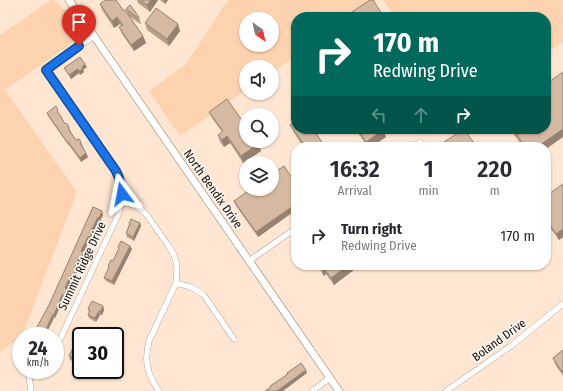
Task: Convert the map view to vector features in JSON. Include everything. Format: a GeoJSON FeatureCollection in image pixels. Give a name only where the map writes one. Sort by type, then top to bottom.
{"type":"FeatureCollection","features":[{"type":"Feature","properties":{"kind":"street","name":"North Bendix Drive"},"geometry":{"type":"LineString","coordinates":[[69,0],[339,391]]}},
{"type":"Feature","properties":{"kind":"street","name":"Summit Ridge Drive"},"geometry":{"type":"LineString","coordinates":[[64,331],[118,215],[122,201],[121,186],[116,171],[46,70],[94,36]]}},
{"type":"Feature","properties":{"kind":"street"},"geometry":{"type":"LineString","coordinates":[[122,201],[142,210],[147,215],[168,245],[176,262],[176,283],[147,349],[146,357],[148,369],[152,380],[159,391]]}},
{"type":"Feature","properties":{"kind":"street"},"geometry":{"type":"LineString","coordinates":[[249,261],[291,232]]}},
{"type":"Feature","properties":{"kind":"street"},"geometry":{"type":"LineString","coordinates":[[176,283],[191,287],[203,294],[234,339]]}},
{"type":"Feature","properties":{"kind":"street","name":"Boland Drive"},"geometry":{"type":"LineString","coordinates":[[446,391],[511,346],[563,304]]}},
{"type":"Feature","properties":{"kind":"street"},"geometry":{"type":"LineString","coordinates":[[312,391],[330,378]]}},
{"type":"Feature","properties":{"kind":"street"},"geometry":{"type":"LineString","coordinates":[[29,379],[31,391]]}},
{"type":"Feature","properties":{"kind":"shaded area"},"geometry":{"type":"Polygon","coordinates":[[[51,0],[54,0],[70,15],[83,35],[5,90],[77,192],[25,327],[12,327],[12,343],[0,352],[0,35],[51,0]]]}},
{"type":"Feature","properties":{"kind":"shaded area"},"geometry":{"type":"Polygon","coordinates":[[[228,0],[377,0],[359,12],[291,12],[291,59],[279,67],[279,60],[239,60],[239,95],[180,136],[149,91],[186,64],[228,0]]]}},
{"type":"Feature","properties":{"kind":"shaded area"},"geometry":{"type":"Polygon","coordinates":[[[383,0],[563,0],[563,42],[551,50],[551,12],[391,12],[383,0]]]}},
{"type":"Feature","properties":{"kind":"building"},"geometry":{"type":"Polygon","coordinates":[[[105,0],[116,0],[123,10],[125,10],[143,36],[131,45],[119,27],[123,25],[117,17],[112,21],[100,4],[105,0]]]}},
{"type":"Feature","properties":{"kind":"building"},"geometry":{"type":"Polygon","coordinates":[[[141,0],[151,0],[147,5],[141,0]]]}},
{"type":"Feature","properties":{"kind":"building"},"geometry":{"type":"Polygon","coordinates":[[[370,0],[373,0],[381,12],[352,12],[370,0]]]}},
{"type":"Feature","properties":{"kind":"building"},"geometry":{"type":"Polygon","coordinates":[[[130,5],[139,17],[138,18],[126,9],[130,5]]]}},
{"type":"Feature","properties":{"kind":"building"},"geometry":{"type":"Polygon","coordinates":[[[156,8],[178,24],[167,39],[145,23],[156,8]]]}},
{"type":"Feature","properties":{"kind":"building"},"geometry":{"type":"Polygon","coordinates":[[[80,57],[85,64],[82,67],[83,69],[79,71],[78,69],[69,75],[64,68],[80,57]]]}},
{"type":"Feature","properties":{"kind":"building"},"geometry":{"type":"Polygon","coordinates":[[[563,72],[563,129],[544,142],[522,142],[516,134],[551,134],[551,80],[563,72]]]}},
{"type":"Feature","properties":{"kind":"building"},"geometry":{"type":"Polygon","coordinates":[[[227,99],[239,116],[239,148],[252,148],[241,156],[227,136],[222,140],[218,135],[223,131],[209,112],[227,99]]]}},
{"type":"Feature","properties":{"kind":"building"},"geometry":{"type":"Polygon","coordinates":[[[56,106],[57,111],[65,124],[66,123],[69,126],[70,132],[76,140],[79,139],[81,142],[80,143],[86,153],[80,158],[47,113],[56,106]]]}},
{"type":"Feature","properties":{"kind":"building"},"geometry":{"type":"Polygon","coordinates":[[[297,134],[316,134],[322,142],[302,142],[297,134]]]}},
{"type":"Feature","properties":{"kind":"building"},"geometry":{"type":"Polygon","coordinates":[[[361,134],[377,134],[366,142],[361,134]]]}},
{"type":"Feature","properties":{"kind":"building"},"geometry":{"type":"Polygon","coordinates":[[[456,134],[468,134],[473,142],[444,142],[456,134]]]}},
{"type":"Feature","properties":{"kind":"building"},"geometry":{"type":"Polygon","coordinates":[[[284,166],[291,176],[291,208],[256,232],[234,201],[241,196],[279,196],[279,169],[284,166]]]}},
{"type":"Feature","properties":{"kind":"building"},"geometry":{"type":"Polygon","coordinates":[[[563,184],[563,229],[556,234],[551,226],[551,192],[563,184]]]}},
{"type":"Feature","properties":{"kind":"building"},"geometry":{"type":"Polygon","coordinates":[[[93,207],[102,211],[90,233],[92,233],[90,237],[88,237],[81,251],[84,252],[82,256],[80,256],[74,269],[76,269],[73,276],[71,275],[65,288],[67,289],[64,295],[62,295],[54,315],[53,314],[47,327],[37,327],[49,305],[93,207]]]}},
{"type":"Feature","properties":{"kind":"building"},"geometry":{"type":"Polygon","coordinates":[[[131,219],[140,223],[133,237],[126,233],[131,219]]]}},
{"type":"Feature","properties":{"kind":"building"},"geometry":{"type":"Polygon","coordinates":[[[121,241],[130,246],[112,281],[104,278],[109,267],[108,266],[111,260],[113,261],[121,241]]]}},
{"type":"Feature","properties":{"kind":"building"},"geometry":{"type":"Polygon","coordinates":[[[325,270],[342,270],[331,278],[325,270]]]}},
{"type":"Feature","properties":{"kind":"building"},"geometry":{"type":"Polygon","coordinates":[[[92,301],[103,306],[95,318],[88,315],[90,310],[88,309],[92,301]]]}},
{"type":"Feature","properties":{"kind":"building"},"geometry":{"type":"Polygon","coordinates":[[[72,350],[72,358],[69,356],[72,350]]]}},
{"type":"Feature","properties":{"kind":"building"},"geometry":{"type":"Polygon","coordinates":[[[563,350],[563,371],[562,372],[553,358],[563,350]]]}},
{"type":"Feature","properties":{"kind":"building"},"geometry":{"type":"Polygon","coordinates":[[[301,363],[306,370],[277,391],[265,391],[271,387],[270,386],[301,363]]]}},
{"type":"Feature","properties":{"kind":"route"},"geometry":{"type":"LineString","coordinates":[[79,46],[46,70],[116,171],[122,194]]}}]}
